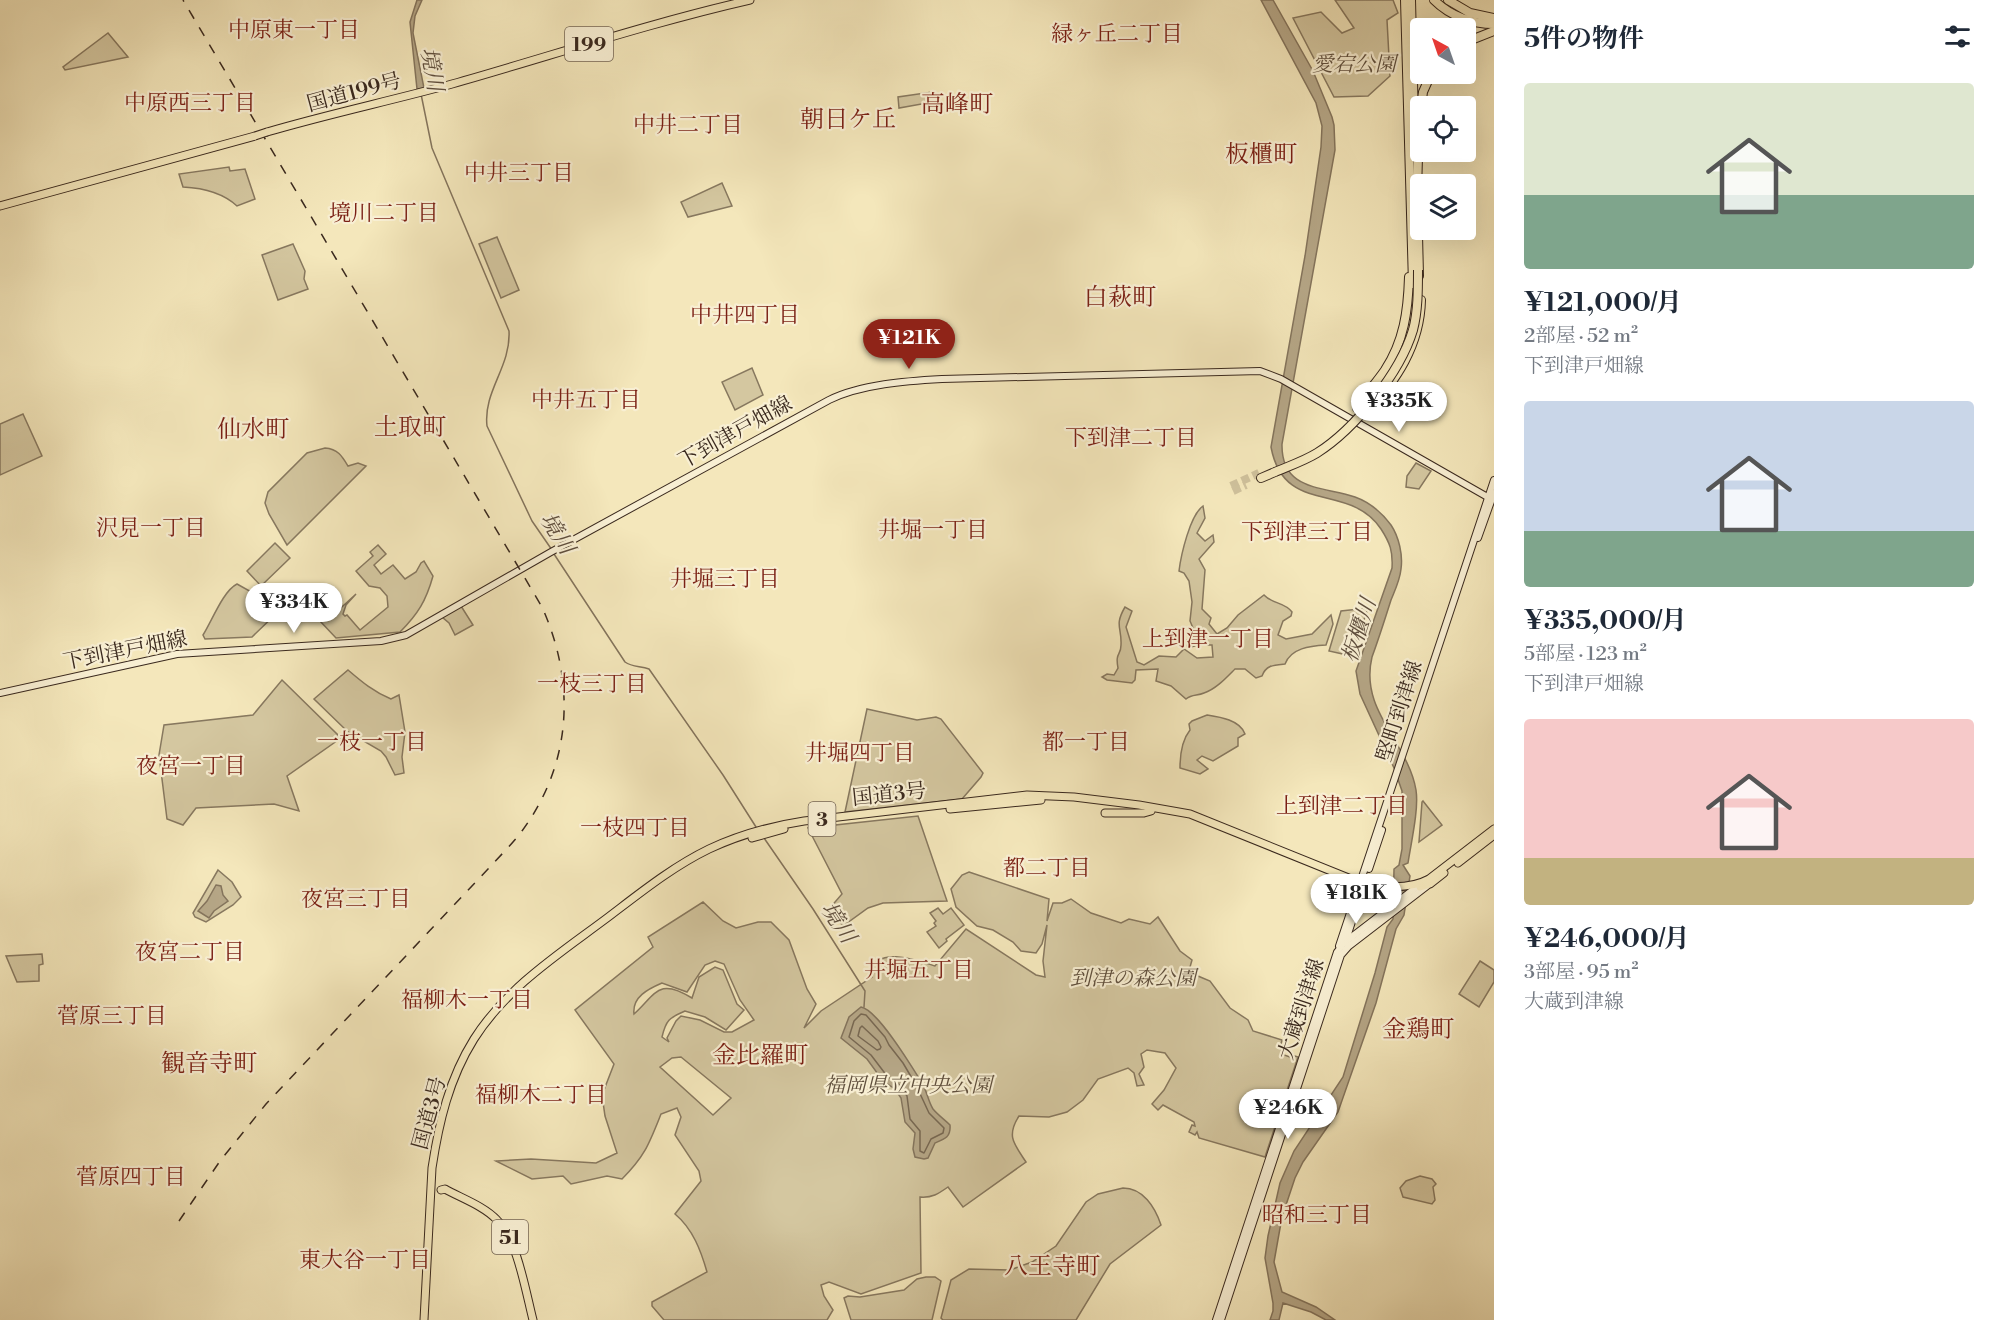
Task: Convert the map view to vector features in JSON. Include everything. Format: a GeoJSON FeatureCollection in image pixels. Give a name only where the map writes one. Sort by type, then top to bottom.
{"type":"FeatureCollection","features":[{"type":"Feature","properties":{"kind":"highway"},"geometry":{"type":"LineString","coordinates":[[1405,0],[1413,174]]}},
{"type":"Feature","properties":{"kind":"highway"},"geometry":{"type":"LineString","coordinates":[[1411,0],[1414,174]]}},
{"type":"Feature","properties":{"kind":"highway"},"geometry":{"type":"LineString","coordinates":[[1434,0],[1444,9],[1459,17],[1476,23],[1494,24]]}},
{"type":"Feature","properties":{"kind":"highway"},"geometry":{"type":"LineString","coordinates":[[1448,0],[1470,13],[1494,18]]}},
{"type":"Feature","properties":{"kind":"highway"},"geometry":{"type":"LineString","coordinates":[[1472,18],[1494,13]]}},
{"type":"Feature","properties":{"kind":"highway"},"geometry":{"type":"LineString","coordinates":[[1476,38],[1494,31]]}},
{"type":"Feature","properties":{"kind":"highway"},"geometry":{"type":"LineString","coordinates":[[1414,174],[1413,103],[1416,84]]}},
{"type":"Feature","properties":{"kind":"highway"},"geometry":{"type":"LineString","coordinates":[[1415,174],[1419,109],[1427,84]]}},
{"type":"Feature","properties":{"kind":"highway"},"geometry":{"type":"LineString","coordinates":[[1260,476],[1308,454],[1335,436],[1351,420],[1394,365],[1406,336],[1412,306],[1412,240]]}},
{"type":"Feature","properties":{"kind":"highway"},"geometry":{"type":"LineString","coordinates":[[1357,408],[1389,363],[1403,332],[1412,240]]}},
{"type":"Feature","properties":{"kind":"highway"},"geometry":{"type":"LineString","coordinates":[[1366,414],[1405,363],[1416,335],[1421,303],[1416,240]]}},
{"type":"Feature","properties":{"kind":"highway"},"geometry":{"type":"LineString","coordinates":[[1274,470],[1309,457],[1337,439],[1354,423],[1390,377],[1402,357],[1413,329],[1418,299],[1418,270]]}},
{"type":"Feature","properties":{"kind":"main road","name":"国道199号"},"geometry":{"type":"LineString","coordinates":[[0,206],[559,54],[629,31],[750,0]]}},
{"type":"Feature","properties":{"kind":"main road","name":"下到津戸畑線"},"geometry":{"type":"LineString","coordinates":[[0,693],[177,654],[381,641],[406,635],[829,399],[849,392],[899,383],[1168,372],[1253,370],[1267,372],[1491,497]]}},
{"type":"Feature","properties":{"kind":"main road","name":"堅町到津線"},"geometry":{"type":"LineString","coordinates":[[1339,954],[1345,942],[1395,775],[1491,497],[1494,480]]}},
{"type":"Feature","properties":{"kind":"main road","name":"堅町到津線"},"geometry":{"type":"LineString","coordinates":[[1339,954],[1397,783],[1404,754]]}},
{"type":"Feature","properties":{"kind":"main road","name":"国道3号"},"geometry":{"type":"LineString","coordinates":[[426,1320],[434,1168],[441,1113],[459,1066],[473,1040],[491,1015],[513,991],[560,953],[667,873],[717,846],[768,828],[841,816],[1027,795],[1074,797],[1139,804],[1190,814],[1362,884]]}},
{"type":"Feature","properties":{"kind":"main road","name":"国道3号"},"geometry":{"type":"LineString","coordinates":[[434,1168],[445,1113],[462,1067],[494,1017],[515,994],[562,956],[670,876],[721,848],[785,829],[840,820],[1028,800],[1073,801],[1193,819],[1362,884],[1380,890],[1394,888],[1409,893],[1427,883],[1494,835]]}},
{"type":"Feature","properties":{"kind":"main road"},"geometry":{"type":"LineString","coordinates":[[1105,813],[1151,811]]}},
{"type":"Feature","properties":{"kind":"main road","name":"国道3号"},"geometry":{"type":"LineString","coordinates":[[1427,883],[1494,829]]}},
{"type":"Feature","properties":{"kind":"main road","name":"大蔵到津線"},"geometry":{"type":"LineString","coordinates":[[1216,1320],[1339,954],[1409,893],[1427,883]]}},
{"type":"Feature","properties":{"kind":"main road","name":"大蔵到津線"},"geometry":{"type":"LineString","coordinates":[[1345,942],[1391,911]]}},
{"type":"Feature","properties":{"kind":"main road","name":"大蔵到津線"},"geometry":{"type":"LineString","coordinates":[[1221,1320],[1339,954]]}},
{"type":"Feature","properties":{"kind":"main road","name":"51"},"geometry":{"type":"LineString","coordinates":[[445,1189],[495,1217],[506,1230],[515,1252],[532,1320],[513,1253],[504,1232],[487,1215],[441,1190],[445,1189]]}},
{"type":"Feature","properties":{"kind":"green space","name":"愛宕公園"},"geometry":{"type":"Polygon","coordinates":[[[1335,0],[1393,0],[1398,13],[1387,20],[1390,76],[1368,96],[1334,97],[1293,18],[1321,12],[1342,33],[1354,28],[1335,0]]]}},
{"type":"Feature","properties":{"kind":"green space"},"geometry":{"type":"Polygon","coordinates":[[[108,33],[128,57],[65,70],[63,67],[108,33]]]}},
{"type":"Feature","properties":{"kind":"green space"},"geometry":{"type":"Polygon","coordinates":[[[932,92],[933,102],[899,108],[898,97],[932,92]]]}},
{"type":"Feature","properties":{"kind":"green space"},"geometry":{"type":"Polygon","coordinates":[[[229,167],[230,171],[245,169],[255,199],[237,206],[225,197],[212,192],[183,187],[179,174],[229,167]]]}},
{"type":"Feature","properties":{"kind":"green space"},"geometry":{"type":"Polygon","coordinates":[[[722,183],[732,206],[688,217],[681,202],[722,183]]]}},
{"type":"Feature","properties":{"kind":"green space"},"geometry":{"type":"Polygon","coordinates":[[[497,237],[519,290],[501,298],[479,244],[497,237]]]}},
{"type":"Feature","properties":{"kind":"green space"},"geometry":{"type":"Polygon","coordinates":[[[293,244],[305,271],[304,279],[308,289],[278,300],[262,255],[293,244]]]}},
{"type":"Feature","properties":{"kind":"green space"},"geometry":{"type":"Polygon","coordinates":[[[752,368],[763,395],[735,410],[722,382],[752,368]]]}},
{"type":"Feature","properties":{"kind":"green space"},"geometry":{"type":"Polygon","coordinates":[[[23,414],[42,456],[0,475],[0,424],[23,414]]]}},
{"type":"Feature","properties":{"kind":"green space"},"geometry":{"type":"Polygon","coordinates":[[[325,448],[336,451],[348,466],[358,463],[366,466],[287,545],[265,503],[268,492],[307,453],[325,448]]]}},
{"type":"Feature","properties":{"kind":"green space"},"geometry":{"type":"Polygon","coordinates":[[[1416,463],[1431,471],[1419,489],[1406,487],[1407,476],[1416,463]]]}},
{"type":"Feature","properties":{"kind":"green space"},"geometry":{"type":"Polygon","coordinates":[[[1203,506],[1205,518],[1197,533],[1205,541],[1213,535],[1214,542],[1199,559],[1205,570],[1202,609],[1211,618],[1209,624],[1217,634],[1264,595],[1286,606],[1292,612],[1291,616],[1283,621],[1278,635],[1286,639],[1312,634],[1331,615],[1333,624],[1326,645],[1296,651],[1285,664],[1271,666],[1262,676],[1256,678],[1245,669],[1235,669],[1213,689],[1186,699],[1171,686],[1156,681],[1158,669],[1136,670],[1135,680],[1132,683],[1107,680],[1102,677],[1107,674],[1114,675],[1118,668],[1117,659],[1121,645],[1119,623],[1125,607],[1132,611],[1126,627],[1137,662],[1144,665],[1159,656],[1176,657],[1184,649],[1197,658],[1213,657],[1212,645],[1188,648],[1183,642],[1196,635],[1190,621],[1192,602],[1189,581],[1184,573],[1179,571],[1190,526],[1203,506]]]}},
{"type":"Feature","properties":{"kind":"green space"},"geometry":{"type":"Polygon","coordinates":[[[275,543],[290,558],[261,586],[247,571],[275,543]]]}},
{"type":"Feature","properties":{"kind":"green space"},"geometry":{"type":"Polygon","coordinates":[[[378,545],[386,554],[374,565],[381,574],[393,565],[405,579],[416,572],[424,561],[433,576],[424,600],[417,613],[400,632],[336,638],[320,621],[329,613],[332,616],[356,594],[346,605],[343,614],[347,615],[360,630],[388,607],[387,596],[380,588],[369,586],[356,571],[373,556],[370,552],[378,545]]]}},
{"type":"Feature","properties":{"kind":"green space"},"geometry":{"type":"Polygon","coordinates":[[[237,584],[273,604],[279,611],[252,637],[205,639],[203,635],[218,607],[227,593],[237,584]]]}},
{"type":"Feature","properties":{"kind":"green space"},"geometry":{"type":"Polygon","coordinates":[[[461,606],[473,625],[455,635],[449,623],[442,617],[461,606]]]}},
{"type":"Feature","properties":{"kind":"green space"},"geometry":{"type":"Polygon","coordinates":[[[1368,608],[1352,656],[1329,651],[1341,611],[1368,608]]]}},
{"type":"Feature","properties":{"kind":"green space"},"geometry":{"type":"Polygon","coordinates":[[[348,670],[368,686],[391,699],[399,695],[405,732],[402,757],[404,773],[395,775],[381,751],[348,732],[314,699],[348,670]]]}},
{"type":"Feature","properties":{"kind":"green space"},"geometry":{"type":"Polygon","coordinates":[[[282,680],[341,738],[287,776],[299,811],[274,804],[196,808],[183,825],[167,819],[159,755],[164,725],[253,715],[282,680]]]}},
{"type":"Feature","properties":{"kind":"green space"},"geometry":{"type":"Polygon","coordinates":[[[867,709],[917,720],[936,717],[941,719],[983,773],[981,777],[962,799],[845,812],[867,709]]]}},
{"type":"Feature","properties":{"kind":"green space"},"geometry":{"type":"Polygon","coordinates":[[[1207,715],[1234,722],[1245,734],[1238,738],[1238,746],[1213,761],[1202,756],[1197,760],[1208,769],[1200,774],[1180,768],[1182,748],[1190,730],[1189,724],[1207,715]]]}},
{"type":"Feature","properties":{"kind":"green space"},"geometry":{"type":"Polygon","coordinates":[[[1422,802],[1442,825],[1419,842],[1422,802]]]}},
{"type":"Feature","properties":{"kind":"green space"},"geometry":{"type":"Polygon","coordinates":[[[918,816],[947,901],[883,903],[868,908],[843,926],[829,909],[842,894],[808,828],[918,816]]]}},
{"type":"Feature","properties":{"kind":"green space"},"geometry":{"type":"Polygon","coordinates":[[[218,870],[232,882],[241,897],[233,905],[206,922],[195,917],[193,913],[218,870]]]}},
{"type":"Feature","properties":{"kind":"green space"},"geometry":{"type":"Polygon","coordinates":[[[969,872],[1049,899],[1047,921],[1053,903],[1062,903],[1071,899],[1091,913],[1121,923],[1129,919],[1150,924],[1158,917],[1180,951],[1192,960],[1190,967],[1198,976],[1210,981],[1230,1008],[1248,1020],[1253,1031],[1282,1040],[1280,1048],[1284,1055],[1298,1057],[1265,1157],[1199,1138],[1197,1132],[1195,1135],[1189,1132],[1192,1125],[1195,1126],[1194,1122],[1163,1105],[1158,1110],[1152,1104],[1164,1090],[1176,1068],[1165,1053],[1147,1050],[1141,1054],[1144,1067],[1139,1074],[1144,1085],[1137,1086],[1134,1073],[1128,1068],[1098,1079],[1083,1100],[1067,1112],[1049,1117],[1019,1116],[1012,1135],[1015,1145],[1026,1162],[963,1207],[948,1187],[935,1195],[920,1197],[921,1273],[861,1294],[829,1282],[821,1285],[824,1296],[833,1310],[827,1320],[664,1320],[652,1306],[652,1302],[707,1272],[691,1233],[675,1214],[701,1181],[699,1171],[675,1135],[681,1117],[677,1108],[661,1114],[646,1149],[622,1179],[607,1176],[571,1184],[563,1176],[532,1179],[496,1161],[531,1159],[596,1163],[617,1153],[605,1116],[602,1095],[614,1064],[575,1010],[653,947],[648,937],[703,902],[723,921],[736,928],[758,922],[771,922],[789,940],[807,989],[816,1004],[804,1028],[821,1011],[872,977],[869,972],[880,959],[908,958],[935,966],[966,929],[1036,975],[1045,977],[1043,961],[1047,925],[1042,944],[1036,953],[1021,951],[1013,942],[993,930],[977,926],[956,907],[951,889],[962,875],[969,872]],[[715,961],[705,965],[687,992],[662,983],[646,991],[638,998],[634,1014],[653,995],[665,989],[681,992],[692,998],[699,977],[715,967],[723,970],[737,1004],[744,1010],[726,1030],[705,1017],[685,1011],[669,1020],[662,1037],[669,1042],[667,1038],[681,1016],[700,1020],[724,1032],[732,1032],[754,1020],[740,1000],[724,964],[715,961]],[[681,1057],[672,1058],[660,1067],[713,1115],[731,1098],[681,1057]]]}},
{"type":"Feature","properties":{"kind":"green space"},"geometry":{"type":"Polygon","coordinates":[[[938,908],[943,914],[951,908],[964,925],[946,939],[947,941],[939,948],[927,932],[936,926],[934,923],[936,921],[930,913],[938,908]]]}},
{"type":"Feature","properties":{"kind":"green space"},"geometry":{"type":"Polygon","coordinates":[[[42,954],[43,964],[39,965],[39,981],[17,982],[6,956],[42,954]]]}},
{"type":"Feature","properties":{"kind":"green space"},"geometry":{"type":"Polygon","coordinates":[[[1480,961],[1494,970],[1494,982],[1479,1007],[1459,994],[1480,961]]]}},
{"type":"Feature","properties":{"kind":"green space"},"geometry":{"type":"Polygon","coordinates":[[[1420,1176],[1432,1179],[1436,1184],[1433,1187],[1435,1200],[1432,1204],[1403,1197],[1400,1188],[1406,1181],[1420,1176]]]}},
{"type":"Feature","properties":{"kind":"green space"},"geometry":{"type":"Polygon","coordinates":[[[1123,1188],[1137,1191],[1142,1195],[1155,1212],[1161,1225],[1110,1264],[1076,1320],[943,1320],[941,1318],[951,1280],[969,1269],[1010,1270],[1032,1262],[1056,1246],[1086,1202],[1098,1194],[1123,1188]]]}},
{"type":"Feature","properties":{"kind":"green space"},"geometry":{"type":"Polygon","coordinates":[[[935,1277],[941,1281],[932,1320],[851,1320],[844,1298],[904,1290],[917,1279],[935,1277]]]}},
{"type":"Feature","properties":{"kind":"water"},"geometry":{"type":"Polygon","coordinates":[[[417,0],[422,0],[415,16],[413,33],[424,88],[417,89],[410,22],[417,0]]]}},
{"type":"Feature","properties":{"kind":"water"},"geometry":{"type":"Polygon","coordinates":[[[1261,0],[1273,0],[1313,71],[1334,125],[1335,150],[1282,444],[1283,459],[1288,471],[1296,479],[1317,488],[1355,497],[1370,505],[1391,525],[1396,535],[1401,552],[1400,573],[1372,657],[1370,676],[1372,694],[1378,710],[1404,757],[1411,773],[1417,798],[1408,863],[1403,865],[1410,876],[1404,915],[1396,929],[1376,1003],[1338,1112],[1303,1162],[1295,1178],[1282,1217],[1274,1262],[1282,1292],[1316,1307],[1335,1320],[1326,1320],[1311,1312],[1283,1303],[1279,1320],[1270,1320],[1273,1303],[1265,1258],[1280,1183],[1294,1151],[1343,1077],[1387,927],[1393,919],[1394,869],[1399,865],[1402,849],[1402,791],[1360,694],[1356,671],[1392,568],[1392,557],[1384,534],[1368,515],[1352,506],[1303,491],[1289,483],[1278,469],[1271,447],[1305,256],[1322,126],[1316,103],[1261,0]]]}},
{"type":"Feature","properties":{"kind":"water"},"geometry":{"type":"Polygon","coordinates":[[[216,885],[221,886],[223,895],[228,901],[214,911],[209,918],[198,911],[216,885]]]}},
{"type":"Feature","properties":{"kind":"water"},"geometry":{"type":"Polygon","coordinates":[[[861,1007],[868,1010],[885,1028],[922,1083],[933,1109],[950,1125],[948,1135],[935,1143],[928,1158],[915,1157],[913,1149],[915,1133],[905,1122],[901,1098],[895,1089],[883,1081],[867,1059],[841,1038],[849,1017],[861,1007]]]}},
{"type":"Feature","properties":{"kind":"waterway","name":"境川"},"geometry":{"type":"LineString","coordinates":[[421,94],[432,148],[509,331],[506,356],[489,401],[487,426],[532,521],[552,550]]}},
{"type":"Feature","properties":{"kind":"waterway","name":"境川"},"geometry":{"type":"LineString","coordinates":[[554,554],[625,662],[649,669],[723,775],[756,827]]}},
{"type":"Feature","properties":{"kind":"waterway","name":"境川"},"geometry":{"type":"LineString","coordinates":[[764,838],[865,991],[864,1007]]}},
{"type":"Feature","properties":{"kind":"tunnel"},"geometry":{"type":"LineString","coordinates":[[1231,486],[1259,473]]}},
{"type":"Feature","properties":{"kind":"tunnel"},"geometry":{"type":"LineString","coordinates":[[1233,491],[1246,485]]}},
{"type":"Feature","properties":{"kind":"railway"},"geometry":{"type":"LineString","coordinates":[[179,1221],[220,1161],[266,1104],[522,831],[539,805],[551,778],[564,722],[564,693],[560,664],[542,607],[183,0]]}},
{"type":"Feature","properties":{"kind":"district","name":"中原東一丁目"},"geometry":{"type":"Point","coordinates":[294,29]}},
{"type":"Feature","properties":{"kind":"district","name":"緑ヶ丘二丁目"},"geometry":{"type":"Point","coordinates":[1117,33]}},
{"type":"Feature","properties":{"kind":"district","name":"中原西三丁目"},"geometry":{"type":"Point","coordinates":[190,102]}},
{"type":"Feature","properties":{"kind":"district","name":"高峰町"},"geometry":{"type":"Point","coordinates":[957,104]}},
{"type":"Feature","properties":{"kind":"district","name":"朝日ケ丘"},"geometry":{"type":"Point","coordinates":[848,119]}},
{"type":"Feature","properties":{"kind":"district","name":"中井二丁目"},"geometry":{"type":"Point","coordinates":[688,124]}},
{"type":"Feature","properties":{"kind":"district","name":"板櫃町"},"geometry":{"type":"Point","coordinates":[1261,154]}},
{"type":"Feature","properties":{"kind":"district","name":"中井三丁目"},"geometry":{"type":"Point","coordinates":[519,172]}},
{"type":"Feature","properties":{"kind":"district","name":"境川二丁目"},"geometry":{"type":"Point","coordinates":[384,212]}},
{"type":"Feature","properties":{"kind":"district","name":"白萩町"},"geometry":{"type":"Point","coordinates":[1120,297]}},
{"type":"Feature","properties":{"kind":"district","name":"中井四丁目"},"geometry":{"type":"Point","coordinates":[745,314]}},
{"type":"Feature","properties":{"kind":"district","name":"中井五丁目"},"geometry":{"type":"Point","coordinates":[586,399]}},
{"type":"Feature","properties":{"kind":"district","name":"土取町"},"geometry":{"type":"Point","coordinates":[410,427]}},
{"type":"Feature","properties":{"kind":"district","name":"仙水町"},"geometry":{"type":"Point","coordinates":[253,429]}},
{"type":"Feature","properties":{"kind":"district","name":"下到津二丁目"},"geometry":{"type":"Point","coordinates":[1131,437]}},
{"type":"Feature","properties":{"kind":"district","name":"沢見一丁目"},"geometry":{"type":"Point","coordinates":[151,527]}},
{"type":"Feature","properties":{"kind":"district","name":"井堀一丁目"},"geometry":{"type":"Point","coordinates":[933,529]}},
{"type":"Feature","properties":{"kind":"district","name":"下到津三丁目"},"geometry":{"type":"Point","coordinates":[1307,531]}},
{"type":"Feature","properties":{"kind":"district","name":"井堀三丁目"},"geometry":{"type":"Point","coordinates":[725,578]}},
{"type":"Feature","properties":{"kind":"district","name":"上到津一丁目"},"geometry":{"type":"Point","coordinates":[1208,638]}},
{"type":"Feature","properties":{"kind":"district","name":"一枝三丁目"},"geometry":{"type":"Point","coordinates":[592,683]}},
{"type":"Feature","properties":{"kind":"district","name":"一枝一丁目"},"geometry":{"type":"Point","coordinates":[372,741]}},
{"type":"Feature","properties":{"kind":"district","name":"都一丁目"},"geometry":{"type":"Point","coordinates":[1086,741]}},
{"type":"Feature","properties":{"kind":"district","name":"井堀四丁目"},"geometry":{"type":"Point","coordinates":[860,752]}},
{"type":"Feature","properties":{"kind":"district","name":"夜宮一丁目"},"geometry":{"type":"Point","coordinates":[191,765]}},
{"type":"Feature","properties":{"kind":"district","name":"上到津二丁目"},"geometry":{"type":"Point","coordinates":[1342,805]}},
{"type":"Feature","properties":{"kind":"district","name":"一枝四丁目"},"geometry":{"type":"Point","coordinates":[635,827]}},
{"type":"Feature","properties":{"kind":"district","name":"都二丁目"},"geometry":{"type":"Point","coordinates":[1047,867]}},
{"type":"Feature","properties":{"kind":"district","name":"夜宮三丁目"},"geometry":{"type":"Point","coordinates":[356,898]}},
{"type":"Feature","properties":{"kind":"district","name":"夜宮二丁目"},"geometry":{"type":"Point","coordinates":[190,951]}},
{"type":"Feature","properties":{"kind":"district","name":"井堀五丁目"},"geometry":{"type":"Point","coordinates":[919,969]}},
{"type":"Feature","properties":{"kind":"district","name":"福柳木一丁目"},"geometry":{"type":"Point","coordinates":[467,999]}},
{"type":"Feature","properties":{"kind":"district","name":"菅原三丁目"},"geometry":{"type":"Point","coordinates":[112,1015]}},
{"type":"Feature","properties":{"kind":"district","name":"金鶏町"},"geometry":{"type":"Point","coordinates":[1418,1029]}},
{"type":"Feature","properties":{"kind":"district","name":"金比羅町"},"geometry":{"type":"Point","coordinates":[760,1055]}},
{"type":"Feature","properties":{"kind":"district","name":"観音寺町"},"geometry":{"type":"Point","coordinates":[209,1063]}},
{"type":"Feature","properties":{"kind":"district","name":"福柳木二丁目"},"geometry":{"type":"Point","coordinates":[541,1094]}},
{"type":"Feature","properties":{"kind":"district","name":"菅原四丁目"},"geometry":{"type":"Point","coordinates":[131,1176]}},
{"type":"Feature","properties":{"kind":"district","name":"昭和三丁目"},"geometry":{"type":"Point","coordinates":[1317,1214]}},
{"type":"Feature","properties":{"kind":"district","name":"東大谷一丁目"},"geometry":{"type":"Point","coordinates":[365,1259]}},
{"type":"Feature","properties":{"kind":"district","name":"八王寺町"},"geometry":{"type":"Point","coordinates":[1052,1266]}},
{"type":"Feature","properties":{"kind":"water label","name":"板櫃川"},"geometry":{"type":"Point","coordinates":[1358,630]}},
{"type":"Feature","properties":{"kind":"park label","name":"到津の森公園"},"geometry":{"type":"Point","coordinates":[1133,978]}},
{"type":"Feature","properties":{"kind":"park label","name":"福岡県立中央公園"},"geometry":{"type":"Point","coordinates":[908,1085]}}]}
